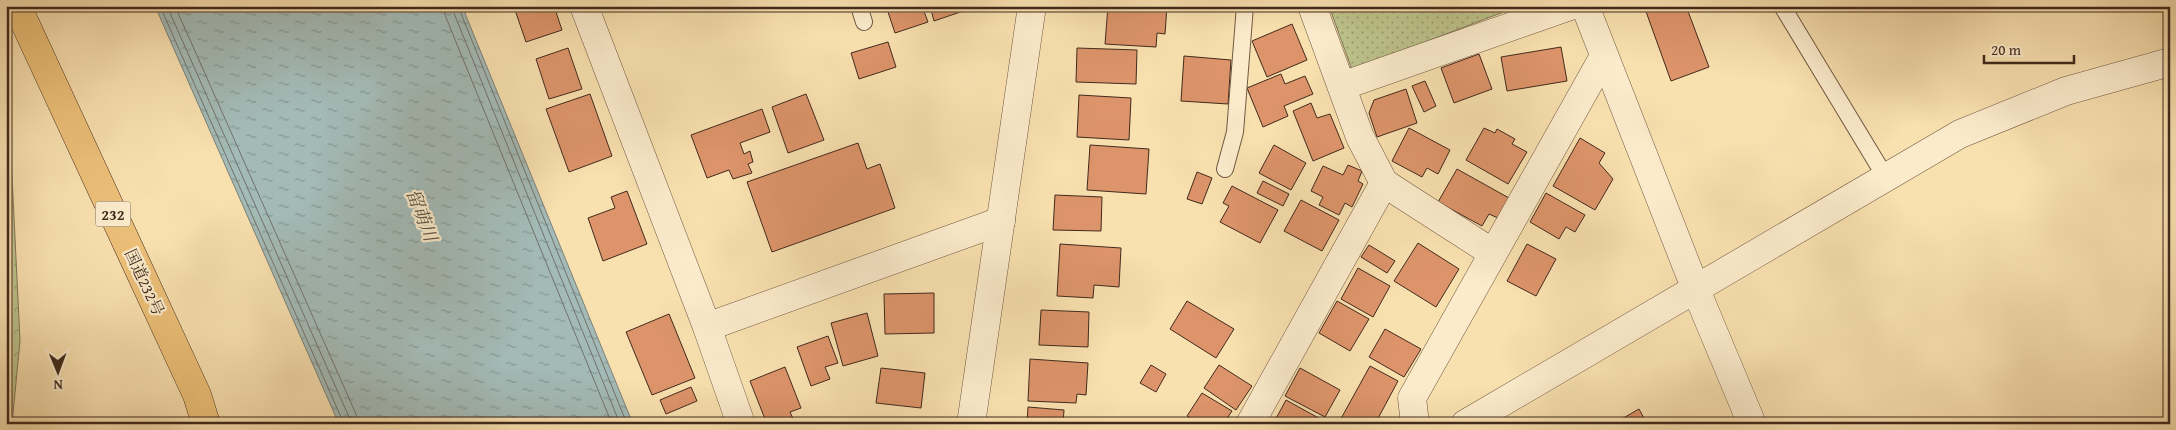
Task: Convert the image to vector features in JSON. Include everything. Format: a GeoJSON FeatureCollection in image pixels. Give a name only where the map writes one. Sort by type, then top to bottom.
{"type":"FeatureCollection","features":[{"type":"Feature","properties":{"kind":"highway","name":"国道232号"},"geometry":{"type":"LineString","coordinates":[[17,6],[197,395],[206,424]]}},
{"type":"Feature","properties":{"kind":"street"},"geometry":{"type":"LineString","coordinates":[[584,6],[707,327],[741,424]]}},
{"type":"Feature","properties":{"kind":"street"},"geometry":{"type":"LineString","coordinates":[[971,424],[1032,6]]}},
{"type":"Feature","properties":{"kind":"street"},"geometry":{"type":"LineString","coordinates":[[1312,6],[1360,137],[1384,183],[1493,253]]}},
{"type":"Feature","properties":{"kind":"street"},"geometry":{"type":"LineString","coordinates":[[1342,86],[1570,6]]}},
{"type":"Feature","properties":{"kind":"street"},"geometry":{"type":"LineString","coordinates":[[1585,6],[1696,290],[1752,424]]}},
{"type":"Feature","properties":{"kind":"street"},"geometry":{"type":"LineString","coordinates":[[1415,424],[1412,398],[1604,56]]}},
{"type":"Feature","properties":{"kind":"street"},"geometry":{"type":"LineString","coordinates":[[1465,424],[1960,134],[2066,91],[2170,62]]}},
{"type":"Feature","properties":{"kind":"street"},"geometry":{"type":"LineString","coordinates":[[1250,424],[1384,183]]}},
{"type":"Feature","properties":{"kind":"street"},"geometry":{"type":"LineString","coordinates":[[707,327],[1001,220]]}},
{"type":"Feature","properties":{"kind":"lane"},"geometry":{"type":"LineString","coordinates":[[859,6],[864,22]]}},
{"type":"Feature","properties":{"kind":"lane"},"geometry":{"type":"LineString","coordinates":[[1225,169],[1235,132],[1245,6]]}},
{"type":"Feature","properties":{"kind":"lane"},"geometry":{"type":"LineString","coordinates":[[1782,6],[1886,178]]}},
{"type":"Feature","properties":{"kind":"green space"},"geometry":{"type":"Polygon","coordinates":[[[1329,6],[1519,6],[1352,70],[1329,6]]]}},
{"type":"Feature","properties":{"kind":"green space"},"geometry":{"type":"Polygon","coordinates":[[[6,147],[11,155],[20,341],[12,424],[6,424],[6,147]]]}},
{"type":"Feature","properties":{"kind":"water","name":"留萌川"},"geometry":{"type":"Polygon","coordinates":[[[155,6],[462,6],[633,424],[339,424],[155,6]]]}},
{"type":"Feature","properties":{"kind":"building"},"geometry":{"type":"Polygon","coordinates":[[[525,6],[554,6],[562,30],[526,42],[515,10],[525,6]]]}},
{"type":"Feature","properties":{"kind":"building"},"geometry":{"type":"Polygon","coordinates":[[[886,6],[922,6],[928,22],[895,33],[886,6]]]}},
{"type":"Feature","properties":{"kind":"building"},"geometry":{"type":"Polygon","coordinates":[[[930,6],[978,6],[934,21],[930,6]]]}},
{"type":"Feature","properties":{"kind":"building"},"geometry":{"type":"Polygon","coordinates":[[[1108,6],[1167,6],[1165,34],[1157,33],[1156,47],[1105,44],[1108,6]]]}},
{"type":"Feature","properties":{"kind":"building"},"geometry":{"type":"Polygon","coordinates":[[[1644,6],[1686,6],[1709,67],[1671,81],[1644,6]]]}},
{"type":"Feature","properties":{"kind":"building"},"geometry":{"type":"Polygon","coordinates":[[[1292,24],[1307,60],[1267,77],[1252,41],[1292,24]]]}},
{"type":"Feature","properties":{"kind":"building"},"geometry":{"type":"Polygon","coordinates":[[[888,42],[896,67],[859,79],[851,53],[888,42]]]}},
{"type":"Feature","properties":{"kind":"building"},"geometry":{"type":"Polygon","coordinates":[[[1561,47],[1567,81],[1507,91],[1501,57],[1561,47]]]}},
{"type":"Feature","properties":{"kind":"building"},"geometry":{"type":"Polygon","coordinates":[[[568,48],[582,89],[549,99],[536,59],[568,48]]]}},
{"type":"Feature","properties":{"kind":"building"},"geometry":{"type":"Polygon","coordinates":[[[1077,48],[1137,50],[1136,84],[1076,82],[1077,48]]]}},
{"type":"Feature","properties":{"kind":"building"},"geometry":{"type":"Polygon","coordinates":[[[1479,54],[1492,89],[1454,103],[1441,68],[1479,54]]]}},
{"type":"Feature","properties":{"kind":"building"},"geometry":{"type":"Polygon","coordinates":[[[1184,56],[1231,60],[1228,104],[1181,101],[1184,56]]]}},
{"type":"Feature","properties":{"kind":"building"},"geometry":{"type":"Polygon","coordinates":[[[1281,74],[1285,84],[1305,76],[1313,94],[1284,106],[1288,116],[1263,127],[1247,88],[1281,74]]]}},
{"type":"Feature","properties":{"kind":"building"},"geometry":{"type":"Polygon","coordinates":[[[1425,81],[1436,106],[1424,112],[1412,86],[1425,81]]]}},
{"type":"Feature","properties":{"kind":"building"},"geometry":{"type":"Polygon","coordinates":[[[1406,89],[1417,123],[1377,137],[1369,113],[1374,100],[1406,89]]]}},
{"type":"Feature","properties":{"kind":"building"},"geometry":{"type":"Polygon","coordinates":[[[590,94],[612,156],[569,172],[546,109],[590,94]]]}},
{"type":"Feature","properties":{"kind":"building"},"geometry":{"type":"Polygon","coordinates":[[[806,94],[824,140],[788,153],[772,107],[806,94]]]}},
{"type":"Feature","properties":{"kind":"building"},"geometry":{"type":"Polygon","coordinates":[[[1079,95],[1131,98],[1129,140],[1077,137],[1079,95]]]}},
{"type":"Feature","properties":{"kind":"building"},"geometry":{"type":"Polygon","coordinates":[[[1311,103],[1317,118],[1330,114],[1344,148],[1313,161],[1293,111],[1311,103]]]}},
{"type":"Feature","properties":{"kind":"building"},"geometry":{"type":"Polygon","coordinates":[[[762,109],[770,132],[740,143],[744,154],[750,151],[753,162],[748,164],[752,173],[733,179],[729,170],[707,178],[691,135],[762,109]]]}},
{"type":"Feature","properties":{"kind":"building"},"geometry":{"type":"Polygon","coordinates":[[[1409,128],[1450,150],[1438,174],[1427,168],[1422,177],[1392,161],[1409,128]]]}},
{"type":"Feature","properties":{"kind":"building"},"geometry":{"type":"Polygon","coordinates":[[[1484,128],[1495,133],[1497,129],[1515,139],[1512,144],[1527,152],[1508,184],[1466,160],[1484,128]]]}},
{"type":"Feature","properties":{"kind":"building"},"geometry":{"type":"Polygon","coordinates":[[[1580,138],[1605,153],[1599,163],[1613,179],[1595,210],[1553,186],[1580,138]]]}},
{"type":"Feature","properties":{"kind":"building"},"geometry":{"type":"Polygon","coordinates":[[[858,143],[867,169],[880,164],[895,208],[772,252],[747,182],[858,143]]]}},
{"type":"Feature","properties":{"kind":"building"},"geometry":{"type":"Polygon","coordinates":[[[1090,145],[1149,149],[1146,194],[1087,190],[1090,145]]]}},
{"type":"Feature","properties":{"kind":"building"},"geometry":{"type":"Polygon","coordinates":[[[1274,145],[1306,163],[1291,190],[1259,173],[1274,145]]]}},
{"type":"Feature","properties":{"kind":"building"},"geometry":{"type":"Polygon","coordinates":[[[1348,165],[1362,171],[1358,181],[1363,184],[1352,207],[1345,203],[1339,215],[1319,205],[1323,197],[1311,191],[1323,166],[1343,175],[1348,165]]]}},
{"type":"Feature","properties":{"kind":"building"},"geometry":{"type":"Polygon","coordinates":[[[1457,169],[1509,198],[1498,218],[1489,214],[1482,226],[1438,202],[1457,169]]]}},
{"type":"Feature","properties":{"kind":"building"},"geometry":{"type":"Polygon","coordinates":[[[1197,172],[1212,178],[1202,204],[1187,199],[1197,172]]]}},
{"type":"Feature","properties":{"kind":"building"},"geometry":{"type":"Polygon","coordinates":[[[1263,181],[1289,194],[1283,206],[1257,193],[1263,181]]]}},
{"type":"Feature","properties":{"kind":"building"},"geometry":{"type":"Polygon","coordinates":[[[1232,186],[1278,210],[1260,243],[1220,222],[1229,206],[1223,203],[1232,186]]]}},
{"type":"Feature","properties":{"kind":"building"},"geometry":{"type":"Polygon","coordinates":[[[627,191],[647,244],[603,261],[588,218],[615,208],[611,197],[627,191]]]}},
{"type":"Feature","properties":{"kind":"building"},"geometry":{"type":"Polygon","coordinates":[[[1546,193],[1585,215],[1575,232],[1566,227],[1559,239],[1530,222],[1546,193]]]}},
{"type":"Feature","properties":{"kind":"building"},"geometry":{"type":"Polygon","coordinates":[[[1055,195],[1102,197],[1101,231],[1053,230],[1055,195]]]}},
{"type":"Feature","properties":{"kind":"building"},"geometry":{"type":"Polygon","coordinates":[[[1301,200],[1339,220],[1322,251],[1284,231],[1301,200]]]}},
{"type":"Feature","properties":{"kind":"building"},"geometry":{"type":"Polygon","coordinates":[[[1418,243],[1459,269],[1436,307],[1394,281],[1418,243]]]}},
{"type":"Feature","properties":{"kind":"building"},"geometry":{"type":"Polygon","coordinates":[[[1060,244],[1121,248],[1119,287],[1094,285],[1093,298],[1057,296],[1060,244]]]}},
{"type":"Feature","properties":{"kind":"building"},"geometry":{"type":"Polygon","coordinates":[[[1527,244],[1556,259],[1536,296],[1507,281],[1527,244]]]}},
{"type":"Feature","properties":{"kind":"building"},"geometry":{"type":"Polygon","coordinates":[[[1369,245],[1395,261],[1387,273],[1361,257],[1369,245]]]}},
{"type":"Feature","properties":{"kind":"building"},"geometry":{"type":"Polygon","coordinates":[[[1358,268],[1390,286],[1373,317],[1341,299],[1358,268]]]}},
{"type":"Feature","properties":{"kind":"building"},"geometry":{"type":"Polygon","coordinates":[[[934,293],[934,333],[885,334],[884,294],[934,293]]]}},
{"type":"Feature","properties":{"kind":"building"},"geometry":{"type":"Polygon","coordinates":[[[1187,301],[1234,329],[1216,358],[1170,329],[1187,301]]]}},
{"type":"Feature","properties":{"kind":"building"},"geometry":{"type":"Polygon","coordinates":[[[1337,301],[1369,319],[1350,351],[1319,333],[1337,301]]]}},
{"type":"Feature","properties":{"kind":"building"},"geometry":{"type":"Polygon","coordinates":[[[1041,310],[1089,312],[1088,347],[1039,345],[1041,310]]]}},
{"type":"Feature","properties":{"kind":"building"},"geometry":{"type":"Polygon","coordinates":[[[867,313],[878,356],[843,366],[831,323],[867,313]]]}},
{"type":"Feature","properties":{"kind":"building"},"geometry":{"type":"Polygon","coordinates":[[[669,314],[695,378],[652,395],[626,332],[669,314]]]}},
{"type":"Feature","properties":{"kind":"building"},"geometry":{"type":"Polygon","coordinates":[[[1385,329],[1421,349],[1404,377],[1369,357],[1385,329]]]}},
{"type":"Feature","properties":{"kind":"building"},"geometry":{"type":"Polygon","coordinates":[[[828,336],[838,363],[825,367],[830,379],[811,386],[797,347],[828,336]]]}},
{"type":"Feature","properties":{"kind":"building"},"geometry":{"type":"Polygon","coordinates":[[[1030,359],[1088,363],[1086,395],[1077,394],[1076,403],[1028,401],[1030,359]]]}},
{"type":"Feature","properties":{"kind":"building"},"geometry":{"type":"Polygon","coordinates":[[[1151,365],[1166,374],[1156,392],[1140,383],[1151,365]]]}},
{"type":"Feature","properties":{"kind":"building"},"geometry":{"type":"Polygon","coordinates":[[[1219,365],[1252,386],[1236,410],[1204,388],[1219,365]]]}},
{"type":"Feature","properties":{"kind":"building"},"geometry":{"type":"Polygon","coordinates":[[[1370,366],[1398,381],[1375,424],[1364,421],[1363,424],[1338,424],[1370,366]]]}},
{"type":"Feature","properties":{"kind":"building"},"geometry":{"type":"Polygon","coordinates":[[[785,367],[801,408],[790,412],[794,421],[788,424],[767,424],[750,381],[785,367]]]}},
{"type":"Feature","properties":{"kind":"building"},"geometry":{"type":"Polygon","coordinates":[[[881,368],[925,373],[921,408],[876,403],[881,368]]]}},
{"type":"Feature","properties":{"kind":"building"},"geometry":{"type":"Polygon","coordinates":[[[1300,368],[1340,390],[1325,417],[1285,396],[1300,368]]]}},
{"type":"Feature","properties":{"kind":"building"},"geometry":{"type":"Polygon","coordinates":[[[691,387],[697,401],[666,414],[660,400],[691,387]]]}},
{"type":"Feature","properties":{"kind":"building"},"geometry":{"type":"Polygon","coordinates":[[[1202,393],[1232,411],[1228,417],[1233,421],[1231,424],[1199,424],[1187,416],[1202,393]]]}},
{"type":"Feature","properties":{"kind":"building"},"geometry":{"type":"Polygon","coordinates":[[[1286,400],[1324,421],[1322,424],[1273,424],[1286,400]]]}},
{"type":"Feature","properties":{"kind":"building"},"geometry":{"type":"Polygon","coordinates":[[[1028,407],[1064,410],[1063,424],[1027,424],[1028,407]]]}},
{"type":"Feature","properties":{"kind":"building"},"geometry":{"type":"Polygon","coordinates":[[[1639,409],[1647,424],[1613,424],[1639,409]]]}}]}
